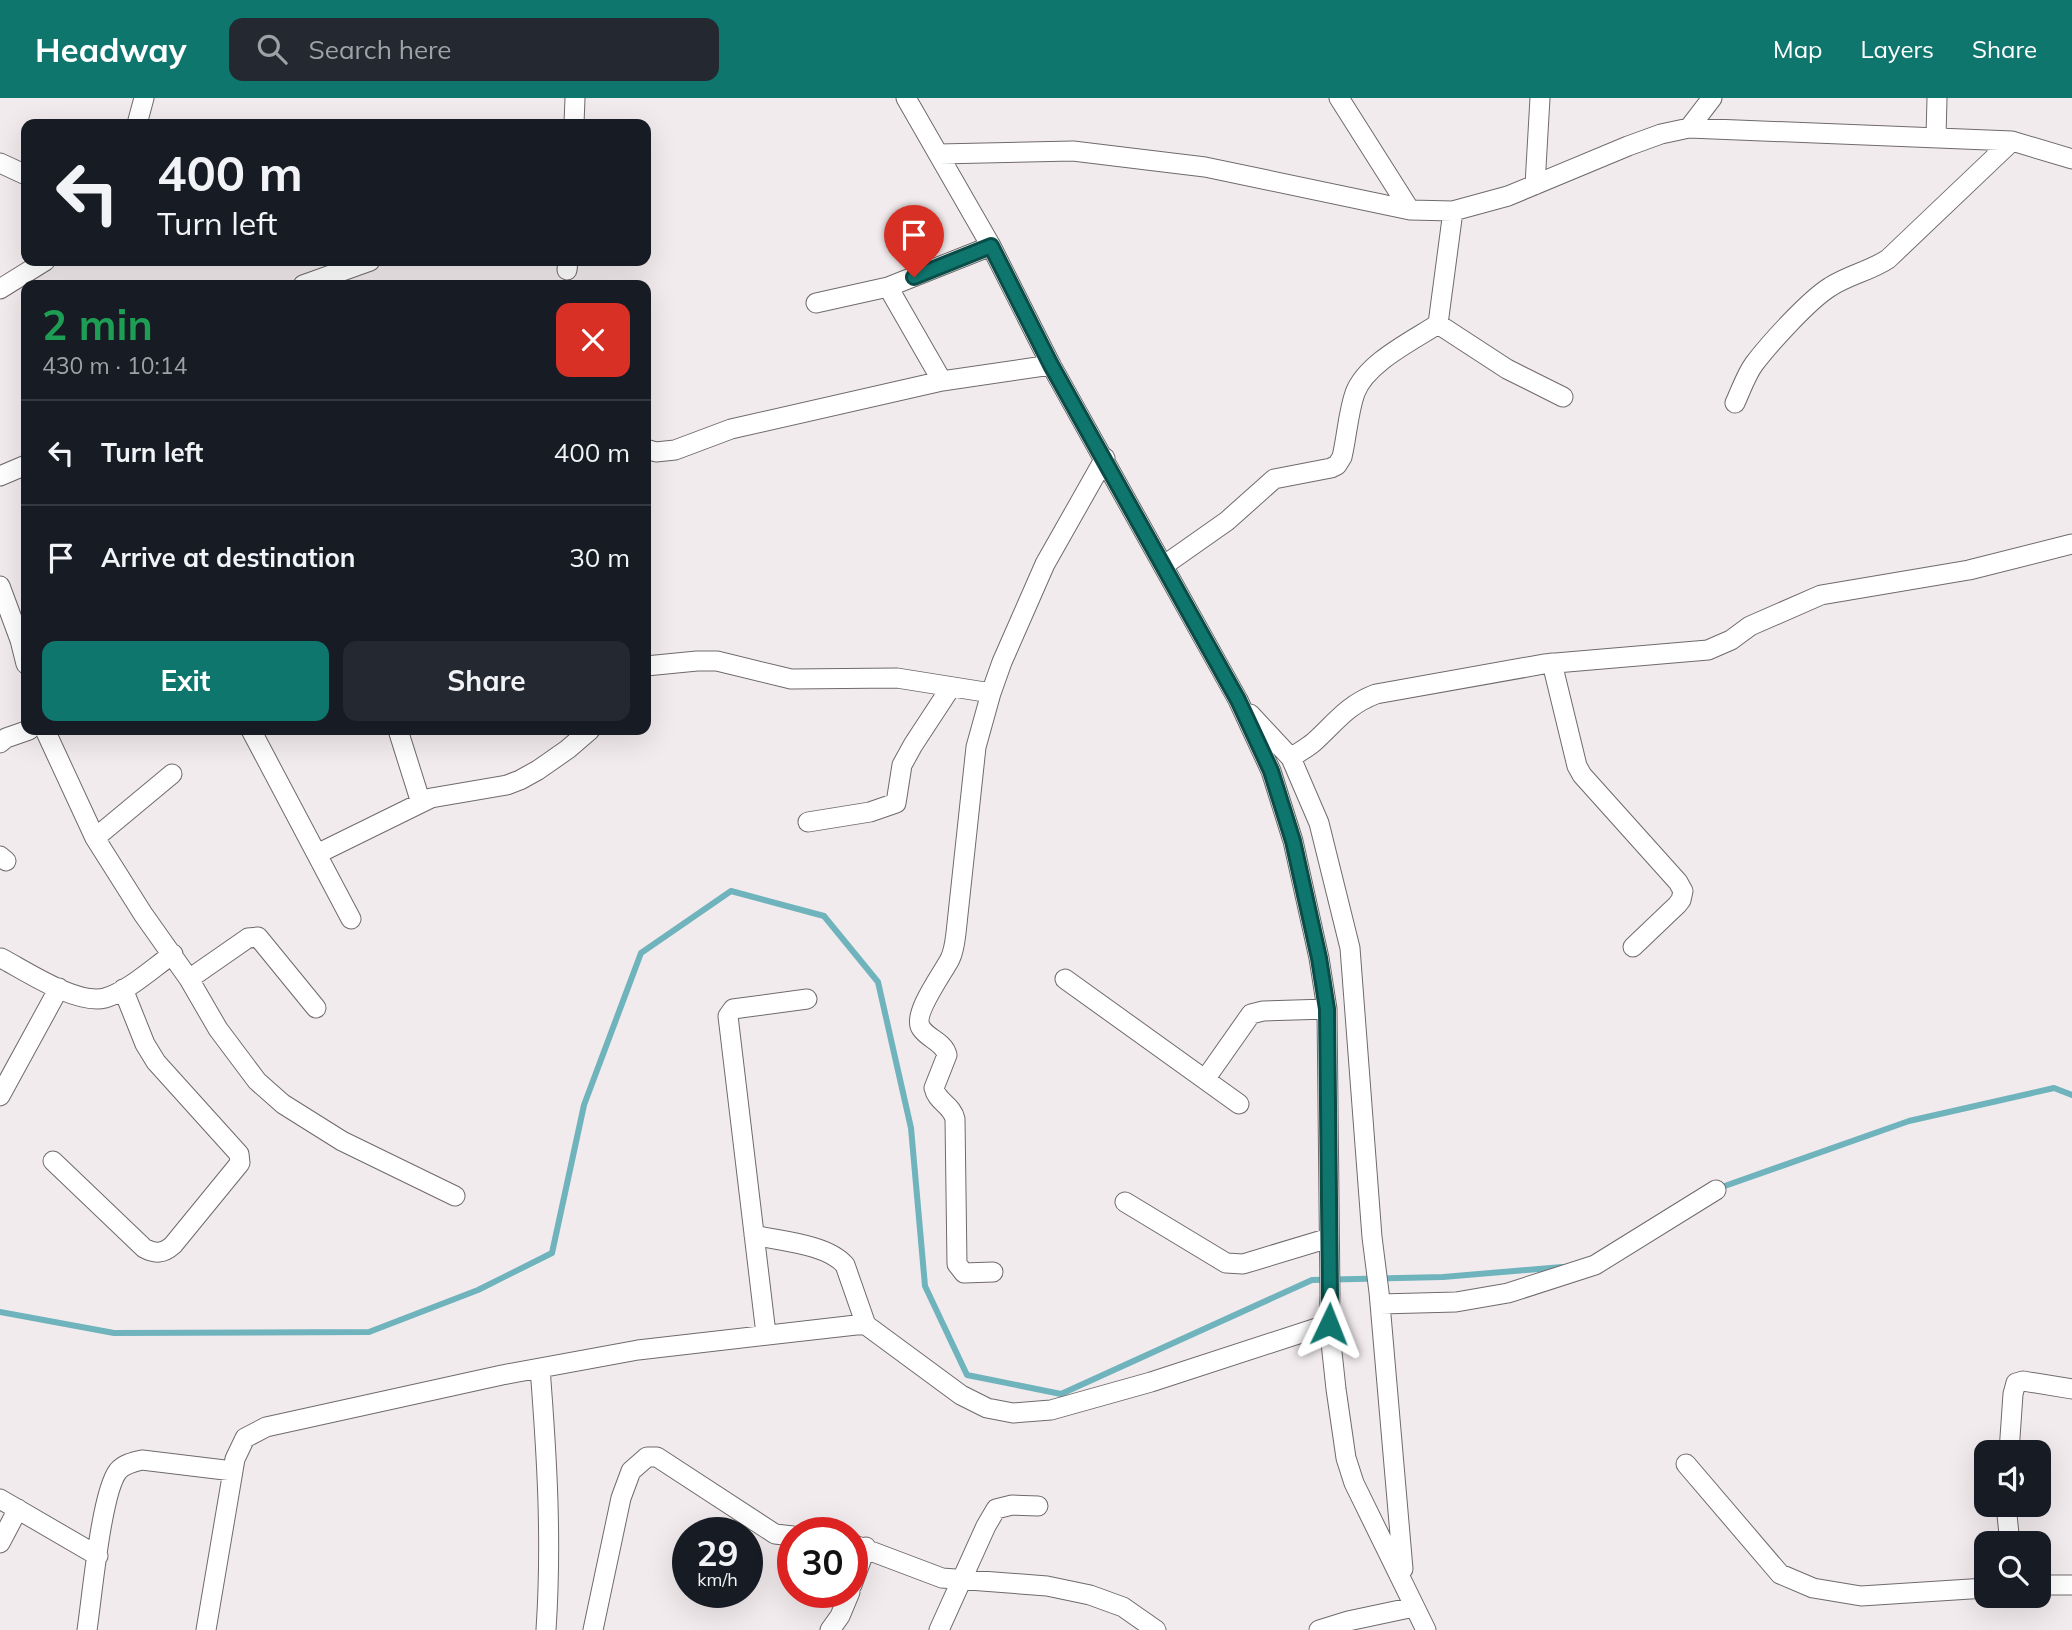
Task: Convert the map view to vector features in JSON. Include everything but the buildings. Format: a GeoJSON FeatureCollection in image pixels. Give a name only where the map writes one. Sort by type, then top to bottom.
{"type":"FeatureCollection","features":[{"type":"Feature","properties":{"kind":"street"},"geometry":{"type":"LineString","coordinates":[[138,119],[144,98]]}},
{"type":"Feature","properties":{"kind":"street"},"geometry":{"type":"LineString","coordinates":[[573,119],[575,98]]}},
{"type":"Feature","properties":{"kind":"street"},"geometry":{"type":"LineString","coordinates":[[906,98],[991,246],[1051,365],[1238,700],[1271,771],[1293,841],[1319,958],[1327,1009],[1329,1324],[1350,1474],[1426,1630]]}},
{"type":"Feature","properties":{"kind":"street"},"geometry":{"type":"LineString","coordinates":[[1339,98],[1409,210]]}},
{"type":"Feature","properties":{"kind":"street"},"geometry":{"type":"LineString","coordinates":[[1535,185],[1540,98]]}},
{"type":"Feature","properties":{"kind":"street"},"geometry":{"type":"LineString","coordinates":[[1689,128],[1712,98]]}},
{"type":"Feature","properties":{"kind":"street"},"geometry":{"type":"LineString","coordinates":[[1936,138],[1937,98]]}},
{"type":"Feature","properties":{"kind":"street"},"geometry":{"type":"LineString","coordinates":[[939,154],[1073,151],[1205,167],[1409,210],[1453,211],[1508,196],[1661,134],[1689,128],[2012,141],[2072,159]]}},
{"type":"Feature","properties":{"kind":"street"},"geometry":{"type":"LineString","coordinates":[[1735,403],[1753,366],[1787,326],[1825,290],[1840,281],[1875,268],[1888,259],[2012,141]]}},
{"type":"Feature","properties":{"kind":"street"},"geometry":{"type":"LineString","coordinates":[[0,163],[21,173]]}},
{"type":"Feature","properties":{"kind":"street"},"geometry":{"type":"LineString","coordinates":[[1163,566],[1227,521],[1274,479],[1337,465],[1342,457],[1356,390],[1363,379],[1374,367],[1438,324],[1453,211]]}},
{"type":"Feature","properties":{"kind":"street"},"geometry":{"type":"LineString","coordinates":[[816,303],[888,288],[991,246]]}},
{"type":"Feature","properties":{"kind":"street"},"geometry":{"type":"LineString","coordinates":[[0,289],[37,266]]}},
{"type":"Feature","properties":{"kind":"street"},"geometry":{"type":"LineString","coordinates":[[317,280],[356,266]]}},
{"type":"Feature","properties":{"kind":"street"},"geometry":{"type":"LineString","coordinates":[[888,288],[942,381]]}},
{"type":"Feature","properties":{"kind":"street"},"geometry":{"type":"LineString","coordinates":[[1438,324],[1507,369],[1563,397]]}},
{"type":"Feature","properties":{"kind":"street"},"geometry":{"type":"LineString","coordinates":[[651,450],[675,450],[731,429],[942,381],[1051,365]]}},
{"type":"Feature","properties":{"kind":"street"},"geometry":{"type":"LineString","coordinates":[[993,1272],[964,1273],[957,1264],[955,1119],[952,1110],[934,1093],[947,1055],[946,1049],[921,1028],[922,1007],[952,956],[976,747],[991,694],[1002,662],[1045,564],[1105,458]]}},
{"type":"Feature","properties":{"kind":"street"},"geometry":{"type":"LineString","coordinates":[[0,476],[21,467]]}},
{"type":"Feature","properties":{"kind":"street"},"geometry":{"type":"LineString","coordinates":[[1291,758],[1313,743],[1343,712],[1362,699],[1376,694],[1552,663],[1708,650],[1731,640],[1750,626],[1821,595],[1969,570],[2072,544]]}},
{"type":"Feature","properties":{"kind":"street"},"geometry":{"type":"LineString","coordinates":[[0,586],[21,633]]}},
{"type":"Feature","properties":{"kind":"street"},"geometry":{"type":"LineString","coordinates":[[651,666],[717,662],[791,679],[885,677],[991,694]]}},
{"type":"Feature","properties":{"kind":"street"},"geometry":{"type":"LineString","coordinates":[[1552,663],[1577,766],[1582,775],[1684,891],[1677,905],[1633,947]]}},
{"type":"Feature","properties":{"kind":"street"},"geometry":{"type":"LineString","coordinates":[[808,822],[870,812],[896,803],[902,765],[951,687]]}},
{"type":"Feature","properties":{"kind":"street"},"geometry":{"type":"LineString","coordinates":[[1238,700],[1291,758],[1319,823],[1350,948],[1372,1237],[1380,1298],[1404,1583]]}},
{"type":"Feature","properties":{"kind":"street"},"geometry":{"type":"LineString","coordinates":[[0,743],[21,733]]}},
{"type":"Feature","properties":{"kind":"street"},"geometry":{"type":"LineString","coordinates":[[47,735],[95,838],[143,914],[173,954],[218,1029],[257,1082],[283,1104],[342,1142],[455,1196]]}},
{"type":"Feature","properties":{"kind":"street"},"geometry":{"type":"LineString","coordinates":[[254,735],[351,919]]}},
{"type":"Feature","properties":{"kind":"street"},"geometry":{"type":"LineString","coordinates":[[400,735],[421,803]]}},
{"type":"Feature","properties":{"kind":"street"},"geometry":{"type":"LineString","coordinates":[[317,853],[431,798],[507,785],[520,780],[568,749],[584,735]]}},
{"type":"Feature","properties":{"kind":"street"},"geometry":{"type":"LineString","coordinates":[[95,838],[172,775]]}},
{"type":"Feature","properties":{"kind":"street"},"geometry":{"type":"LineString","coordinates":[[189,979],[248,938],[258,937],[316,1008]]}},
{"type":"Feature","properties":{"kind":"street"},"geometry":{"type":"LineString","coordinates":[[1,958],[59,988],[90,999],[106,998],[123,989],[173,954]]}},
{"type":"Feature","properties":{"kind":"street"},"geometry":{"type":"LineString","coordinates":[[1065,979],[1239,1104]]}},
{"type":"Feature","properties":{"kind":"street"},"geometry":{"type":"LineString","coordinates":[[0,1097],[59,988]]}},
{"type":"Feature","properties":{"kind":"street"},"geometry":{"type":"LineString","coordinates":[[52,1161],[144,1248],[157,1253],[173,1245],[240,1163],[239,1154],[156,1062],[145,1044],[123,989]]}},
{"type":"Feature","properties":{"kind":"street"},"geometry":{"type":"LineString","coordinates":[[766,1334],[728,1016],[733,1009],[807,999]]}},
{"type":"Feature","properties":{"kind":"street"},"geometry":{"type":"LineString","coordinates":[[1206,1078],[1251,1014],[1263,1011],[1327,1009]]}},
{"type":"Feature","properties":{"kind":"street"},"geometry":{"type":"LineString","coordinates":[[1380,1298],[1456,1302],[1495,1295],[1595,1265],[1716,1190]]}},
{"type":"Feature","properties":{"kind":"street"},"geometry":{"type":"LineString","coordinates":[[1125,1202],[1226,1263],[1250,1263],[1329,1248]]}},
{"type":"Feature","properties":{"kind":"street"},"geometry":{"type":"LineString","coordinates":[[754,1235],[823,1250],[840,1259],[845,1265],[866,1325],[961,1395],[987,1408],[1013,1413],[1051,1410],[1126,1389],[1329,1324]]}},
{"type":"Feature","properties":{"kind":"street"},"geometry":{"type":"LineString","coordinates":[[206,1630],[233,1471],[241,1443],[255,1431],[540,1368],[638,1350],[866,1325]]}},
{"type":"Feature","properties":{"kind":"street"},"geometry":{"type":"LineString","coordinates":[[540,1368],[548,1466],[551,1566],[547,1630]]}},
{"type":"Feature","properties":{"kind":"street"},"geometry":{"type":"LineString","coordinates":[[2010,1440],[2016,1383],[2023,1381],[2072,1389]]}},
{"type":"Feature","properties":{"kind":"street"},"geometry":{"type":"LineString","coordinates":[[593,1630],[621,1498],[631,1471],[647,1457],[657,1457],[777,1534]]}},
{"type":"Feature","properties":{"kind":"street"},"geometry":{"type":"LineString","coordinates":[[87,1630],[107,1499],[119,1469],[142,1460],[233,1471]]}},
{"type":"Feature","properties":{"kind":"street"},"geometry":{"type":"LineString","coordinates":[[1686,1464],[1780,1574],[1813,1588],[1861,1596],[1974,1589]]}},
{"type":"Feature","properties":{"kind":"street"},"geometry":{"type":"LineString","coordinates":[[0,1499],[98,1556]]}},
{"type":"Feature","properties":{"kind":"street"},"geometry":{"type":"LineString","coordinates":[[939,1630],[996,1509],[1012,1505],[1038,1506]]}},
{"type":"Feature","properties":{"kind":"street"},"geometry":{"type":"LineString","coordinates":[[0,1543],[18,1509]]}},
{"type":"Feature","properties":{"kind":"street"},"geometry":{"type":"LineString","coordinates":[[868,1549],[942,1578],[1047,1586],[1090,1595],[1123,1607],[1156,1630]]}},
{"type":"Feature","properties":{"kind":"street"},"geometry":{"type":"LineString","coordinates":[[2051,1585],[2072,1585]]}},
{"type":"Feature","properties":{"kind":"street"},"geometry":{"type":"LineString","coordinates":[[1319,1630],[1414,1607]]}},
{"type":"Feature","properties":{"kind":"street"},"geometry":{"type":"LineString","coordinates":[[830,1630],[843,1608]]}},
{"type":"Feature","properties":{"kind":"waterway"},"geometry":{"type":"LineString","coordinates":[[0,1312],[114,1333],[369,1332],[478,1290],[552,1253],[584,1105],[641,953],[731,891],[824,916],[878,982],[911,1128],[925,1286],[967,1375],[1061,1394],[1312,1280],[1443,1277],[1562,1267]]}},
{"type":"Feature","properties":{"kind":"waterway"},"geometry":{"type":"LineString","coordinates":[[1719,1188],[1909,1121],[2054,1088],[2072,1095]]}},
{"type":"Feature","properties":{"kind":"route"},"geometry":{"type":"LineString","coordinates":[[914,277],[991,246],[1051,365],[1238,700],[1271,771],[1293,841],[1319,958],[1327,1009],[1329,1324]]}}]}
